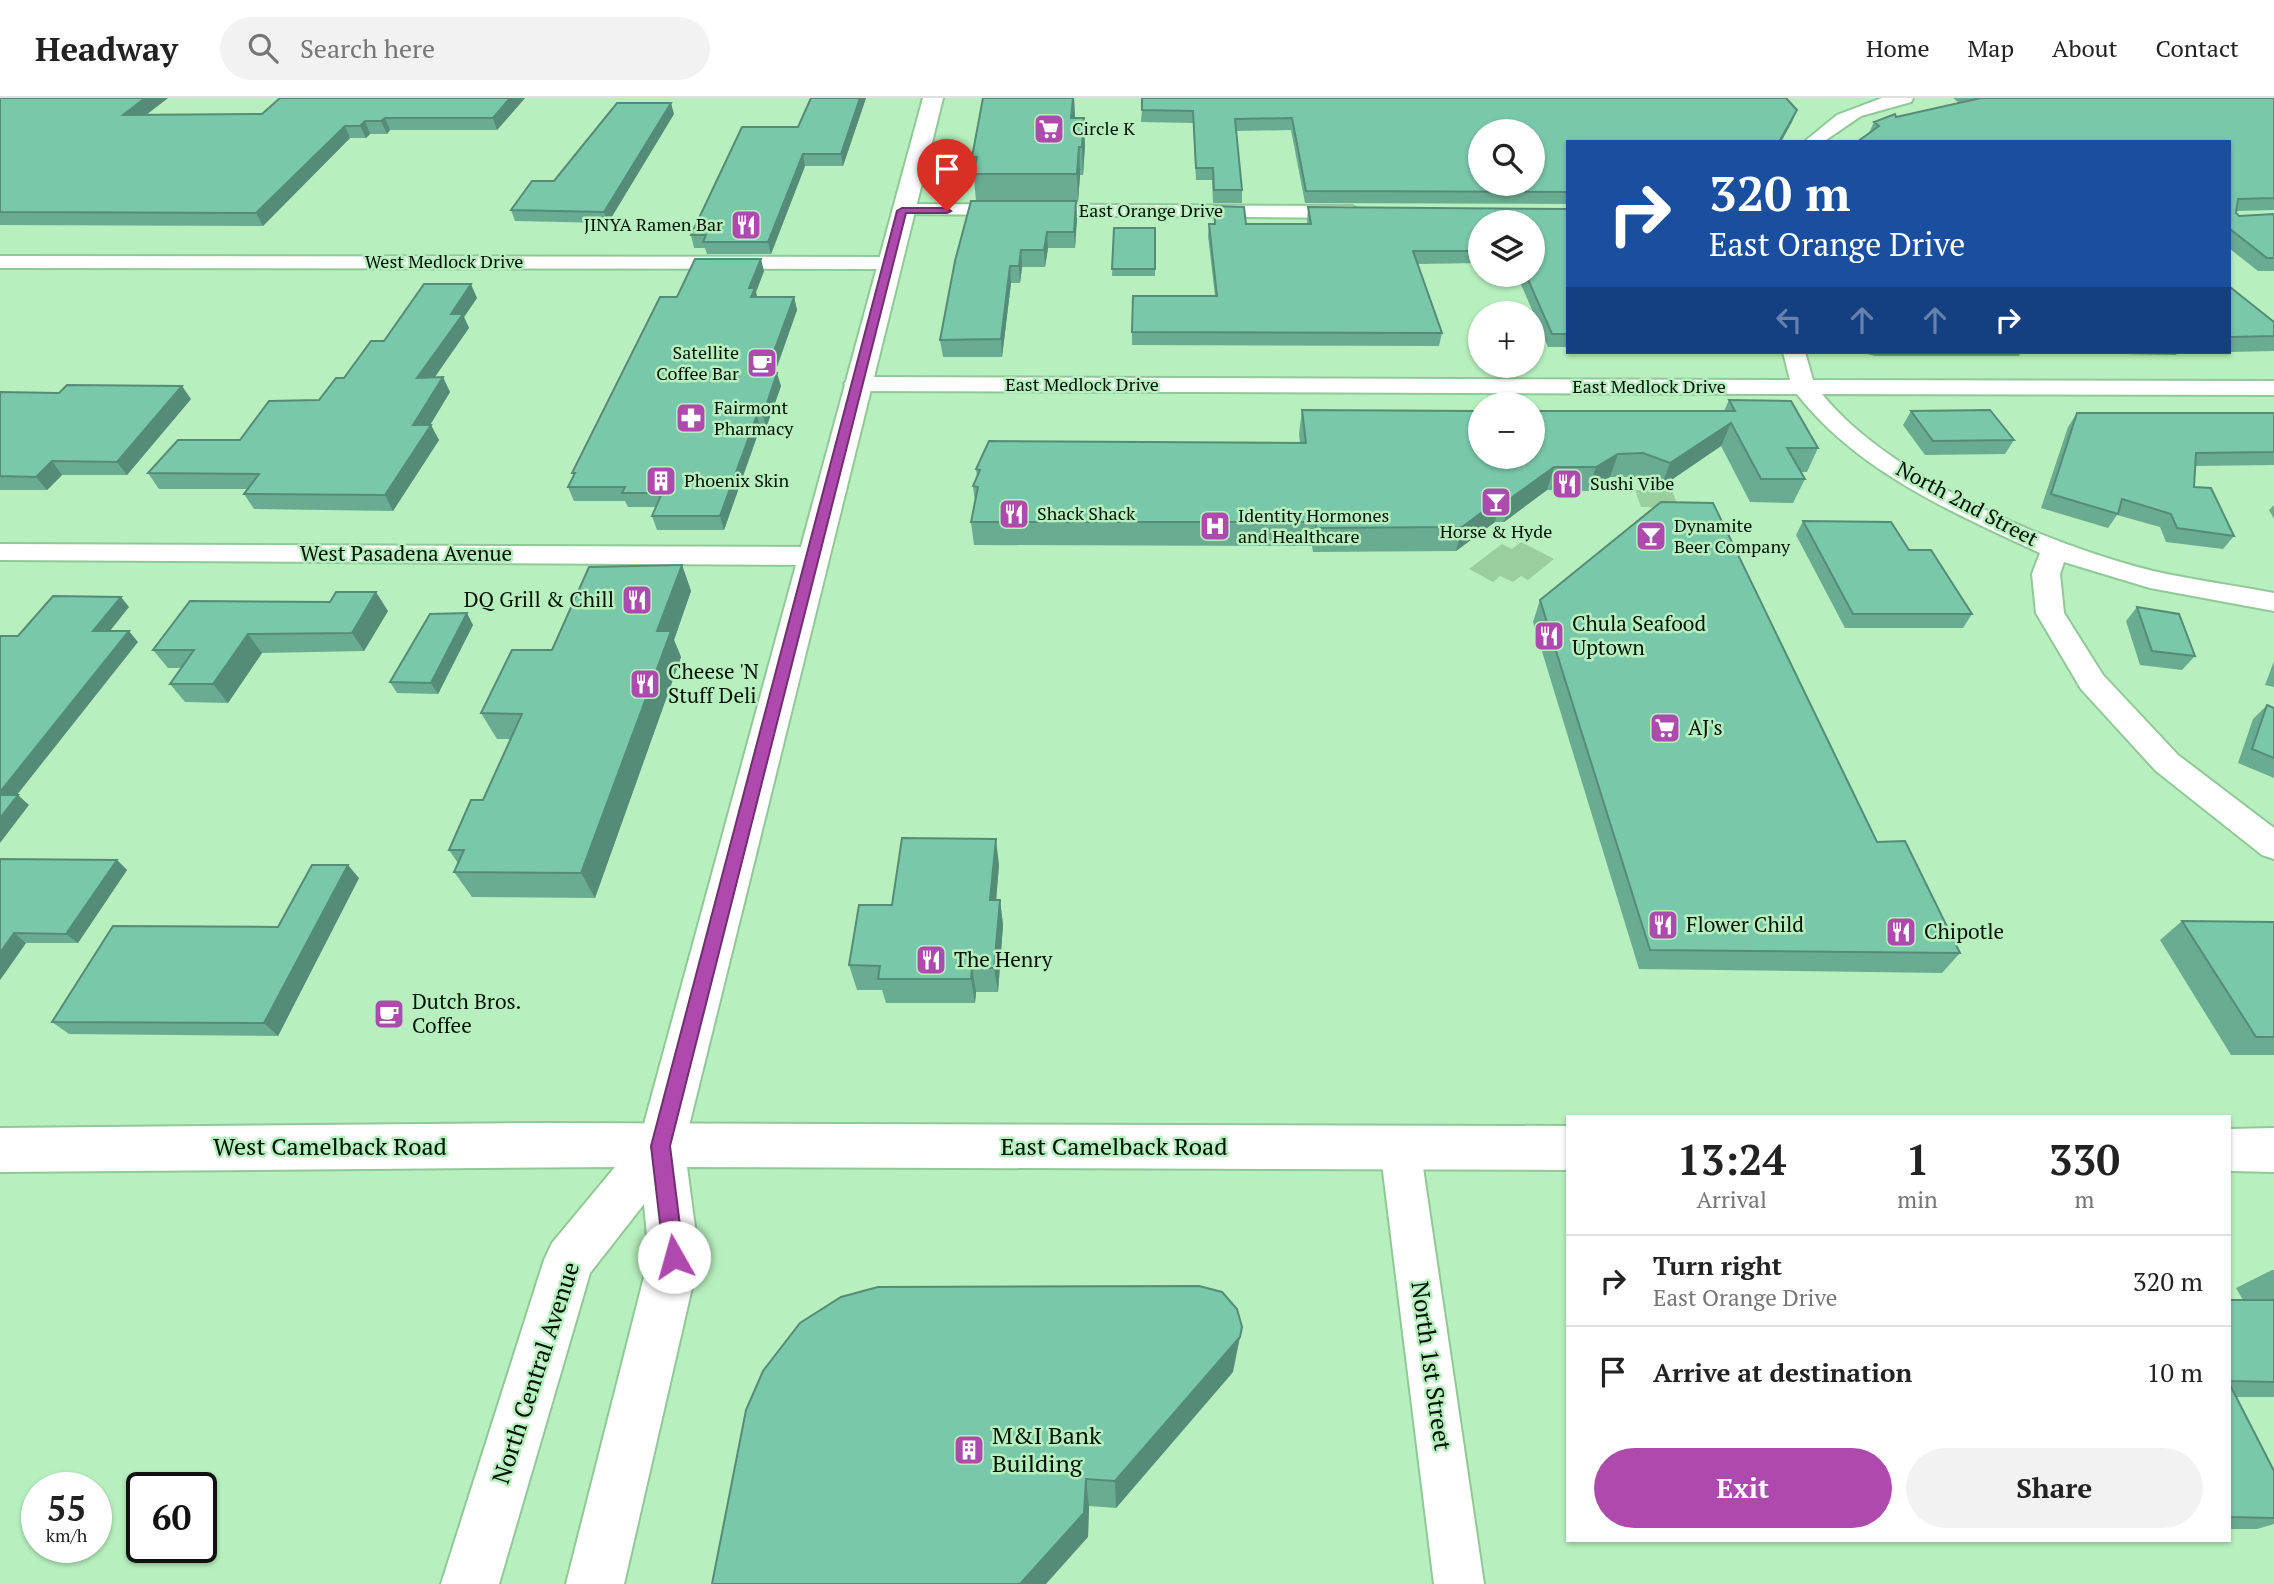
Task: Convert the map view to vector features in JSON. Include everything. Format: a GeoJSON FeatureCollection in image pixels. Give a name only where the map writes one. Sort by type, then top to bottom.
{"type":"FeatureCollection","features":[{"type":"Feature","properties":{"kind":"main road","name":"North Central Avenue"},"geometry":{"type":"LineString","coordinates":[[595,1584],[674,1257],[661,1146],[856,384],[933,98]]}},
{"type":"Feature","properties":{"kind":"main road","name":"North Central Avenue"},"geometry":{"type":"LineString","coordinates":[[470,1584],[569,1260],[661,1146]]}},
{"type":"Feature","properties":{"kind":"main road","name":"East Camelback Road"},"geometry":{"type":"LineString","coordinates":[[661,1146],[1566,1148]]}},
{"type":"Feature","properties":{"kind":"main road","name":"West Camelback Road"},"geometry":{"type":"LineString","coordinates":[[0,1150],[661,1146]]}},
{"type":"Feature","properties":{"kind":"main road"},"geometry":{"type":"LineString","coordinates":[[2231,1150],[2274,1150]]}},
{"type":"Feature","properties":{"kind":"street"},"geometry":{"type":"LineString","coordinates":[[1815,140],[1838,120],[1860,110],[1905,98]]}},
{"type":"Feature","properties":{"kind":"street"},"geometry":{"type":"LineString","coordinates":[[1838,101],[1860,110]]}},
{"type":"Feature","properties":{"kind":"street","name":"East Orange Drive"},"geometry":{"type":"LineString","coordinates":[[902,211],[1377,212]]}},
{"type":"Feature","properties":{"kind":"street","name":"West Medlock Drive"},"geometry":{"type":"LineString","coordinates":[[0,262],[888,263]]}},
{"type":"Feature","properties":{"kind":"street","name":"North 2nd Street"},"geometry":{"type":"LineString","coordinates":[[1795,354],[1804,387],[1840,428],[1892,466],[1954,502],[2055,550],[2046,574],[2050,613],[2092,682],[2166,763],[2274,846]]}},
{"type":"Feature","properties":{"kind":"street","name":"East Medlock Drive"},"geometry":{"type":"LineString","coordinates":[[856,384],[2274,388]]}},
{"type":"Feature","properties":{"kind":"street"},"geometry":{"type":"LineString","coordinates":[[2055,550],[2150,579],[2274,602]]}},
{"type":"Feature","properties":{"kind":"street","name":"West Pasadena Avenue"},"geometry":{"type":"LineString","coordinates":[[0,552],[812,556]]}},
{"type":"Feature","properties":{"kind":"street","name":"North 1st Street"},"geometry":{"type":"LineString","coordinates":[[1400,1147],[1459,1584]]}},
{"type":"Feature","properties":{"kind":"green space"},"geometry":{"type":"Polygon","coordinates":[[[1635,490],[1672,491],[1679,508],[1641,507],[1635,490]]]}},
{"type":"Feature","properties":{"kind":"green space"},"geometry":{"type":"Polygon","coordinates":[[[1521,542],[1554,559],[1528,580],[1521,576],[1513,582],[1500,576],[1493,582],[1469,569],[1502,544],[1512,549],[1521,542]]]}},
{"type":"Feature","properties":{"kind":"building"},"geometry":{"type":"Polygon","coordinates":[[[0,98],[145,98],[123,115],[262,114],[280,98],[510,98],[493,118],[385,118],[381,121],[365,121],[360,126],[345,126],[256,213],[0,212],[0,98]]]}},
{"type":"Feature","properties":{"kind":"building"},"geometry":{"type":"Polygon","coordinates":[[[811,98],[860,98],[841,154],[803,154],[768,242],[703,242],[706,235],[691,235],[742,127],[798,127],[811,98]]]}},
{"type":"Feature","properties":{"kind":"building"},"geometry":{"type":"Polygon","coordinates":[[[983,98],[1073,98],[1071,118],[1084,118],[1077,174],[973,174],[977,157],[972,157],[983,98]]]}},
{"type":"Feature","properties":{"kind":"building"},"geometry":{"type":"Polygon","coordinates":[[[1142,98],[1786,98],[1797,110],[1780,140],[1566,140],[1566,192],[1545,192],[1545,119],[1468,119],[1468,192],[1306,191],[1292,118],[1235,119],[1242,190],[1214,190],[1213,168],[1196,168],[1193,111],[1142,110],[1142,98]]]}},
{"type":"Feature","properties":{"kind":"building"},"geometry":{"type":"Polygon","coordinates":[[[1975,98],[2274,98],[2274,198],[2238,199],[2236,213],[2239,216],[2274,214],[2274,258],[2267,258],[2231,230],[2231,140],[1860,140],[1879,126],[1874,122],[1895,114],[1896,117],[1977,99],[1975,98]]]}},
{"type":"Feature","properties":{"kind":"building"},"geometry":{"type":"Polygon","coordinates":[[[617,103],[671,103],[604,212],[511,210],[532,181],[554,181],[617,103]]]}},
{"type":"Feature","properties":{"kind":"building"},"geometry":{"type":"Polygon","coordinates":[[[971,201],[1076,201],[1074,232],[1047,232],[1044,250],[1021,250],[1019,266],[1010,266],[1001,339],[940,340],[955,261],[971,201]]]}},
{"type":"Feature","properties":{"kind":"building"},"geometry":{"type":"Polygon","coordinates":[[[1214,206],[1244,207],[1246,224],[1311,224],[1308,207],[1566,209],[1566,334],[1552,334],[1545,318],[1545,301],[1537,301],[1531,287],[1545,287],[1545,210],[1468,210],[1468,251],[1413,251],[1442,333],[1132,332],[1133,296],[1217,296],[1209,224],[1215,224],[1214,206]]]}},
{"type":"Feature","properties":{"kind":"building"},"geometry":{"type":"Polygon","coordinates":[[[1114,228],[1155,228],[1155,269],[1112,269],[1114,228]]]}},
{"type":"Feature","properties":{"kind":"building"},"geometry":{"type":"Polygon","coordinates":[[[695,259],[761,259],[749,288],[755,288],[751,297],[794,297],[766,373],[777,373],[763,415],[757,415],[720,516],[652,516],[662,493],[622,493],[625,487],[568,487],[575,473],[572,473],[660,297],[677,297],[695,259]]]}},
{"type":"Feature","properties":{"kind":"building"},"geometry":{"type":"Polygon","coordinates":[[[424,284],[471,284],[451,314],[463,314],[417,378],[443,377],[413,425],[431,425],[385,495],[244,494],[259,474],[148,473],[178,440],[240,440],[269,401],[319,400],[336,378],[344,378],[371,341],[384,341],[424,284]]]}},
{"type":"Feature","properties":{"kind":"building"},"geometry":{"type":"Polygon","coordinates":[[[2231,288],[2274,322],[2274,336],[2231,337],[2231,288]]]}},
{"type":"Feature","properties":{"kind":"building"},"geometry":{"type":"Polygon","coordinates":[[[67,385],[182,386],[117,462],[52,461],[36,477],[0,476],[0,392],[59,393],[67,385]]]}},
{"type":"Feature","properties":{"kind":"building"},"geometry":{"type":"Polygon","coordinates":[[[1729,400],[1791,401],[1818,448],[1787,448],[1805,479],[1761,479],[1731,423],[1670,463],[1643,453],[1618,454],[1596,467],[1554,467],[1511,498],[1501,498],[1462,527],[1316,528],[1316,522],[971,522],[978,487],[973,486],[980,470],[976,469],[989,441],[1306,443],[1302,410],[1468,411],[1468,469],[1545,469],[1545,411],[1735,411],[1729,400]]]}},
{"type":"Feature","properties":{"kind":"building"},"geometry":{"type":"Polygon","coordinates":[[[1990,410],[2014,440],[1933,441],[1911,411],[1990,410]]]}},
{"type":"Feature","properties":{"kind":"building"},"geometry":{"type":"Polygon","coordinates":[[[2077,413],[2274,413],[2274,452],[2196,453],[2194,487],[2211,488],[2234,536],[2177,528],[2171,514],[2122,499],[2118,514],[2051,494],[2077,413]]]}},
{"type":"Feature","properties":{"kind":"building"},"geometry":{"type":"Polygon","coordinates":[[[1661,502],[1713,503],[1877,842],[1905,841],[1960,953],[1650,950],[1540,600],[1661,502]]]}},
{"type":"Feature","properties":{"kind":"building"},"geometry":{"type":"Polygon","coordinates":[[[1803,521],[1891,522],[1909,550],[1931,550],[1972,614],[1853,614],[1803,521]]]}},
{"type":"Feature","properties":{"kind":"building"},"geometry":{"type":"Polygon","coordinates":[[[682,565],[657,631],[671,631],[581,873],[454,872],[464,850],[449,850],[471,800],[483,800],[522,714],[481,713],[512,650],[552,650],[589,567],[682,565]]]}},
{"type":"Feature","properties":{"kind":"building"},"geometry":{"type":"Polygon","coordinates":[[[336,592],[376,592],[352,633],[248,634],[213,684],[170,684],[194,650],[153,650],[190,601],[330,602],[336,592]]]}},
{"type":"Feature","properties":{"kind":"building"},"geometry":{"type":"Polygon","coordinates":[[[53,596],[121,597],[93,631],[129,631],[0,792],[0,636],[18,636],[53,596]]]}},
{"type":"Feature","properties":{"kind":"building"},"geometry":{"type":"Polygon","coordinates":[[[2137,607],[2179,614],[2195,656],[2152,651],[2137,607]]]}},
{"type":"Feature","properties":{"kind":"building"},"geometry":{"type":"Polygon","coordinates":[[[467,613],[431,683],[390,682],[430,614],[467,613]]]}},
{"type":"Feature","properties":{"kind":"building"},"geometry":{"type":"Polygon","coordinates":[[[2267,705],[2274,708],[2274,758],[2252,749],[2267,705]]]}},
{"type":"Feature","properties":{"kind":"building"},"geometry":{"type":"Polygon","coordinates":[[[0,795],[18,795],[0,818],[0,795]]]}},
{"type":"Feature","properties":{"kind":"building","name":"The Henry"},"geometry":{"type":"Polygon","coordinates":[[[902,838],[996,839],[990,900],[1000,900],[994,968],[972,968],[971,979],[878,979],[880,966],[849,965],[859,905],[892,905],[902,838]]]}},
{"type":"Feature","properties":{"kind":"building"},"geometry":{"type":"Polygon","coordinates":[[[0,859],[117,860],[66,934],[14,933],[0,953],[0,859]]]}},
{"type":"Feature","properties":{"kind":"building"},"geometry":{"type":"Polygon","coordinates":[[[312,865],[348,865],[264,1023],[52,1022],[113,926],[278,927],[312,865]]]}},
{"type":"Feature","properties":{"kind":"building"},"geometry":{"type":"Polygon","coordinates":[[[2182,921],[2274,922],[2274,1037],[2256,1037],[2182,921]]]}},
{"type":"Feature","properties":{"kind":"building","name":"M&I Bank Building"},"geometry":{"type":"Polygon","coordinates":[[[1199,1286],[1222,1292],[1237,1309],[1242,1327],[1240,1337],[1115,1481],[1086,1479],[1084,1513],[1020,1584],[712,1584],[746,1410],[763,1371],[800,1323],[841,1297],[878,1287],[1199,1286]]]}},
{"type":"Feature","properties":{"kind":"building"},"geometry":{"type":"Polygon","coordinates":[[[2231,1300],[2274,1300],[2274,1382],[2231,1381],[2231,1300]]]}},
{"type":"Feature","properties":{"kind":"building"},"geometry":{"type":"Polygon","coordinates":[[[2231,1387],[2274,1471],[2274,1518],[2231,1517],[2231,1387]]]}},
{"type":"Feature","properties":{"kind":"place","name":"Circle K"},"geometry":{"type":"Point","coordinates":[1049,129]}},
{"type":"Feature","properties":{"kind":"place","name":"JINYA Ramen Bar"},"geometry":{"type":"Point","coordinates":[746,225]}},
{"type":"Feature","properties":{"kind":"place","name":"Satellite Coffee Bar"},"geometry":{"type":"Point","coordinates":[762,363]}},
{"type":"Feature","properties":{"kind":"place","name":"Fairmont Pharmacy"},"geometry":{"type":"Point","coordinates":[691,418]}},
{"type":"Feature","properties":{"kind":"place","name":"Phoenix Skin"},"geometry":{"type":"Point","coordinates":[661,481]}},
{"type":"Feature","properties":{"kind":"place","name":"Sushi Vibe"},"geometry":{"type":"Point","coordinates":[1567,484]}},
{"type":"Feature","properties":{"kind":"place","name":"Horse & Hyde"},"geometry":{"type":"Point","coordinates":[1496,502]}},
{"type":"Feature","properties":{"kind":"place","name":"Shack Shack"},"geometry":{"type":"Point","coordinates":[1014,514]}},
{"type":"Feature","properties":{"kind":"place","name":"Identity Hormones and Healthcare"},"geometry":{"type":"Point","coordinates":[1215,526]}},
{"type":"Feature","properties":{"kind":"place","name":"Dynamite Beer Company"},"geometry":{"type":"Point","coordinates":[1651,536]}},
{"type":"Feature","properties":{"kind":"place","name":"DQ Grill & Chill"},"geometry":{"type":"Point","coordinates":[637,600]}},
{"type":"Feature","properties":{"kind":"place","name":"Chula Seafood Uptown"},"geometry":{"type":"Point","coordinates":[1549,636]}},
{"type":"Feature","properties":{"kind":"place","name":"Cheese 'N Stuff Deli"},"geometry":{"type":"Point","coordinates":[645,684]}},
{"type":"Feature","properties":{"kind":"place","name":"AJ's"},"geometry":{"type":"Point","coordinates":[1665,728]}},
{"type":"Feature","properties":{"kind":"place","name":"Flower Child"},"geometry":{"type":"Point","coordinates":[1663,925]}},
{"type":"Feature","properties":{"kind":"place","name":"Chipotle"},"geometry":{"type":"Point","coordinates":[1901,932]}},
{"type":"Feature","properties":{"kind":"place","name":"The Henry"},"geometry":{"type":"Point","coordinates":[931,960]}},
{"type":"Feature","properties":{"kind":"place","name":"Dutch Bros. Coffee"},"geometry":{"type":"Point","coordinates":[389,1014]}},
{"type":"Feature","properties":{"kind":"place","name":"M&I Bank Building"},"geometry":{"type":"Point","coordinates":[969,1450]}},
{"type":"Feature","properties":{"kind":"route"},"geometry":{"type":"LineString","coordinates":[[674,1257],[661,1146],[856,384],[902,211],[947,211]]}}]}
